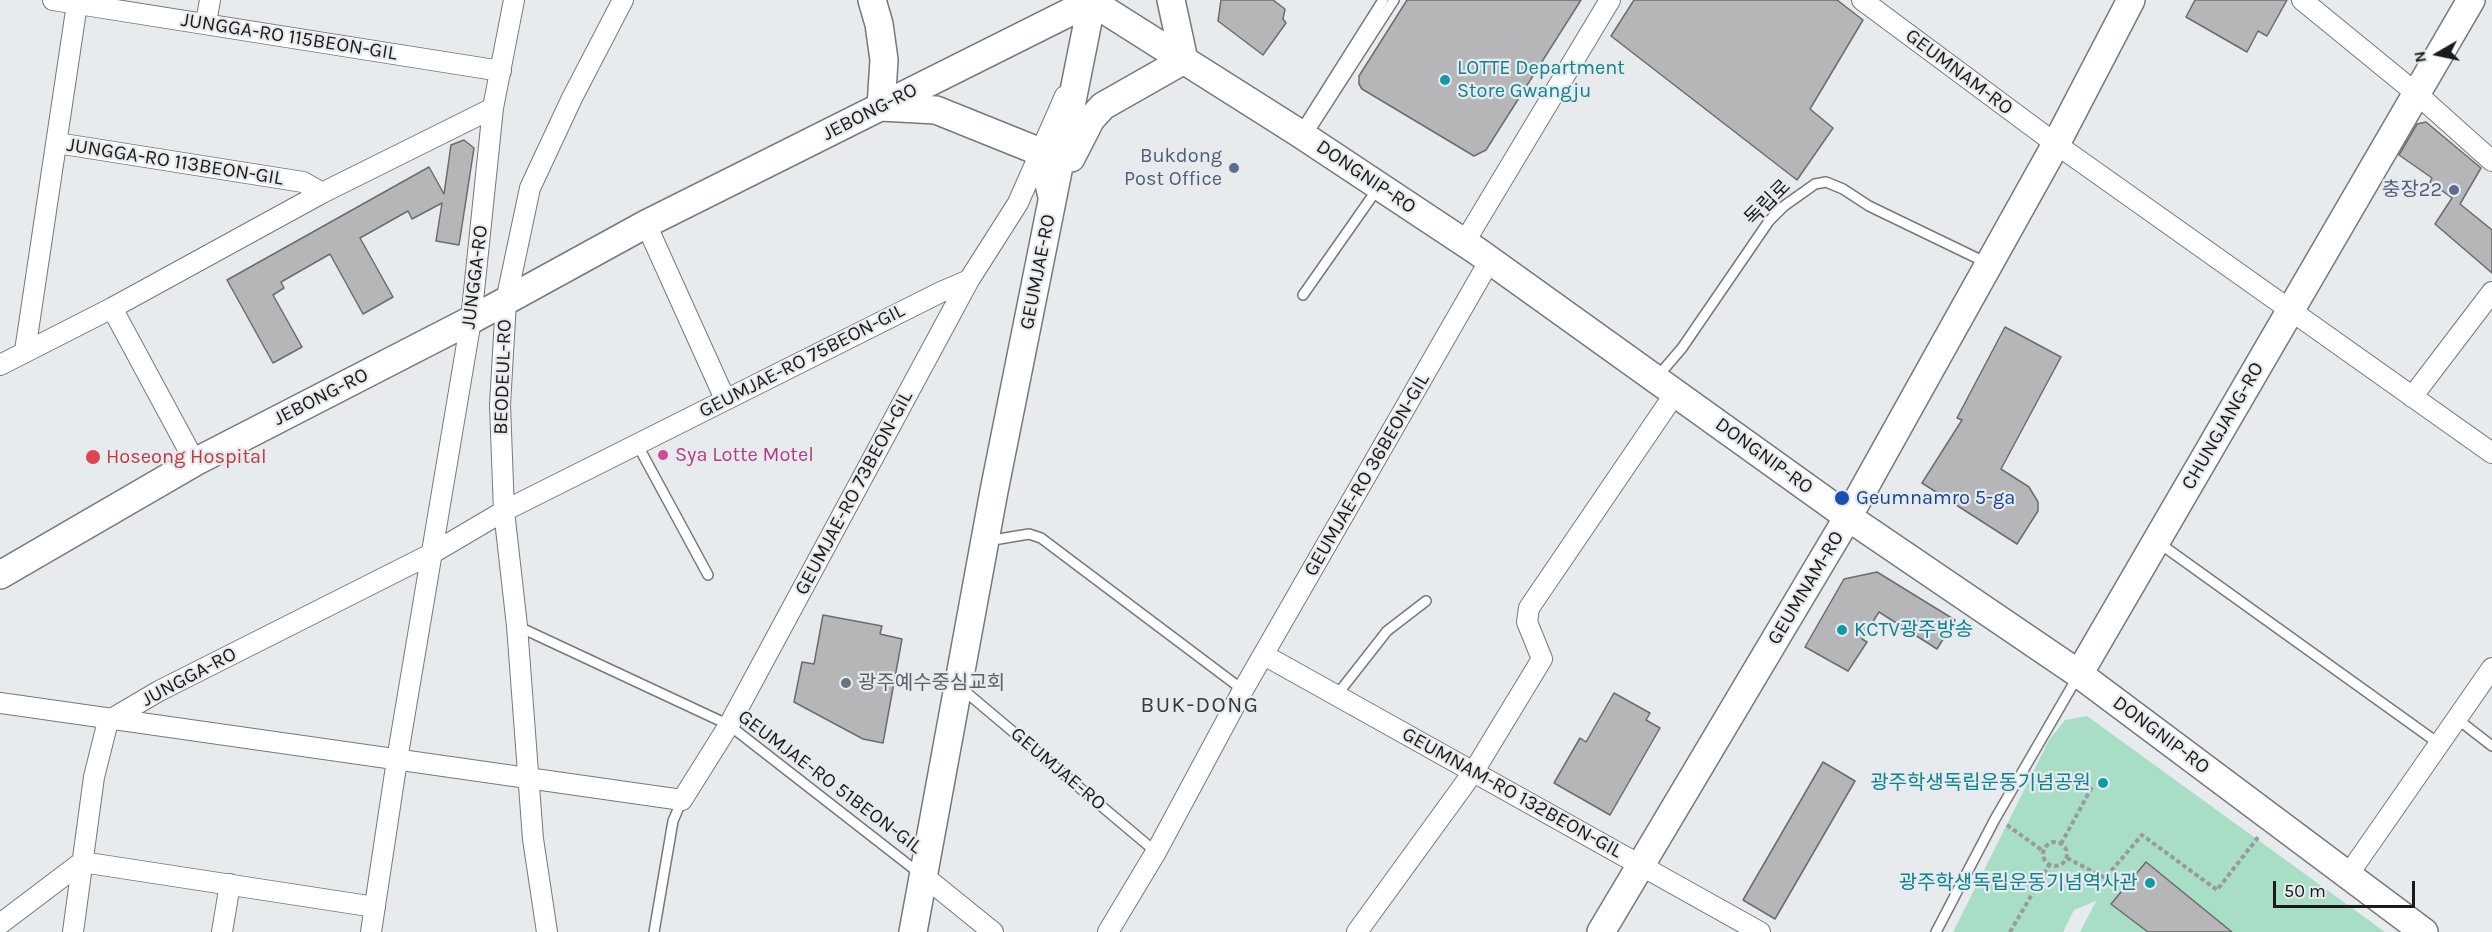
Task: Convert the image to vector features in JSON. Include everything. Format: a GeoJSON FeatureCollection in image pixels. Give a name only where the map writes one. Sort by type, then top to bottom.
{"type":"FeatureCollection","features":[{"type":"Feature","properties":{"kind":"street","name":"JUNGGA-RO 115BEON-GIL"},"geometry":{"type":"LineString","coordinates":[[53,0],[501,71]]}},
{"type":"Feature","properties":{"kind":"street"},"geometry":{"type":"LineString","coordinates":[[206,23],[210,0]]}},
{"type":"Feature","properties":{"kind":"street","name":"JUNGGA-RO"},"geometry":{"type":"LineString","coordinates":[[371,932],[397,760],[471,320],[493,108],[514,0]]}},
{"type":"Feature","properties":{"kind":"street","name":"BEODEUL-RO"},"geometry":{"type":"LineString","coordinates":[[542,930],[517,626],[504,511],[500,405],[506,301],[530,188],[572,98],[623,0]]}},
{"type":"Feature","properties":{"kind":"street"},"geometry":{"type":"LineString","coordinates":[[872,0],[879,24],[884,60],[881,107],[936,111],[1014,141],[1039,154],[1046,169],[1053,200]]}},
{"type":"Feature","properties":{"kind":"street","name":"JEBONG-RO"},"geometry":{"type":"LineString","coordinates":[[0,575],[195,462],[471,320],[646,224],[1092,0]]}},
{"type":"Feature","properties":{"kind":"street","name":"DONGNIP-RO"},"geometry":{"type":"LineString","coordinates":[[1092,0],[1302,135],[1490,260],[1848,517],[2079,674],[2424,932]]}},
{"type":"Feature","properties":{"kind":"street","name":"GEUMJAE-RO"},"geometry":{"type":"LineString","coordinates":[[913,932],[925,877],[985,542],[1092,0]]}},
{"type":"Feature","properties":{"kind":"street"},"geometry":{"type":"LineString","coordinates":[[1053,200],[1091,118],[1116,98],[1184,60],[1171,0]]}},
{"type":"Feature","properties":{"kind":"street"},"geometry":{"type":"LineString","coordinates":[[1464,243],[1610,0]]}},
{"type":"Feature","properties":{"kind":"street","name":"GEUMNAM-RO"},"geometry":{"type":"LineString","coordinates":[[1862,0],[2056,144],[2290,310]]}},
{"type":"Feature","properties":{"kind":"street","name":"GEUMNAM-RO"},"geometry":{"type":"LineString","coordinates":[[1601,932],[1848,517],[2056,144],[2131,0]]}},
{"type":"Feature","properties":{"kind":"street"},"geometry":{"type":"LineString","coordinates":[[2302,0],[2417,94],[2492,160]]}},
{"type":"Feature","properties":{"kind":"street","name":"CHUNGJANG-RO"},"geometry":{"type":"LineString","coordinates":[[2079,674],[2471,0]]}},
{"type":"Feature","properties":{"kind":"street"},"geometry":{"type":"LineString","coordinates":[[57,143],[77,3]]}},
{"type":"Feature","properties":{"kind":"street","name":"GEUMJAE-RO 73BEON-GIL"},"geometry":{"type":"LineString","coordinates":[[682,800],[729,725],[969,280],[1018,203],[1080,61]]}},
{"type":"Feature","properties":{"kind":"street","name":"JUNGGA-RO 113BEON-GIL"},"geometry":{"type":"LineString","coordinates":[[0,365],[112,308],[322,193],[493,108]]}},
{"type":"Feature","properties":{"kind":"street","name":"JUNGGA-RO 113BEON-GIL"},"geometry":{"type":"LineString","coordinates":[[26,351],[57,143],[303,182],[322,193]]}},
{"type":"Feature","properties":{"kind":"street"},"geometry":{"type":"LineString","coordinates":[[646,224],[725,399]]}},
{"type":"Feature","properties":{"kind":"street","name":"GEUMJAE-RO 36BEON-GIL"},"geometry":{"type":"LineString","coordinates":[[1108,932],[1156,852],[1243,690],[1490,260]]}},
{"type":"Feature","properties":{"kind":"street","name":"GEUMJAE-RO 75BEON-GIL"},"geometry":{"type":"LineString","coordinates":[[431,554],[504,511],[725,399],[969,280]]}},
{"type":"Feature","properties":{"kind":"street"},"geometry":{"type":"LineString","coordinates":[[2412,397],[2492,292]]}},
{"type":"Feature","properties":{"kind":"street"},"geometry":{"type":"LineString","coordinates":[[112,308],[195,462]]}},
{"type":"Feature","properties":{"kind":"street"},"geometry":{"type":"LineString","coordinates":[[2290,310],[2488,451]]}},
{"type":"Feature","properties":{"kind":"street"},"geometry":{"type":"LineString","coordinates":[[1357,932],[1474,771],[1542,659],[1527,622],[1529,608],[1666,385]]}},
{"type":"Feature","properties":{"kind":"street","name":"JUNGGA-RO"},"geometry":{"type":"LineString","coordinates":[[108,721],[159,691],[431,554]]}},
{"type":"Feature","properties":{"kind":"street","name":"GEUMNAM-RO 132BEON-GIL"},"geometry":{"type":"LineString","coordinates":[[1264,655],[1760,932]]}},
{"type":"Feature","properties":{"kind":"street"},"geometry":{"type":"LineString","coordinates":[[2348,875],[2492,668]]}},
{"type":"Feature","properties":{"kind":"street","name":"JUNGGA-RO"},"geometry":{"type":"LineString","coordinates":[[0,703],[108,721],[397,760]]}},
{"type":"Feature","properties":{"kind":"street"},"geometry":{"type":"LineString","coordinates":[[73,932],[94,777],[108,721]]}},
{"type":"Feature","properties":{"kind":"street"},"geometry":{"type":"LineString","coordinates":[[397,760],[682,800]]}},
{"type":"Feature","properties":{"kind":"street"},"geometry":{"type":"LineString","coordinates":[[0,924],[82,862],[375,907]]}},
{"type":"Feature","properties":{"kind":"street"},"geometry":{"type":"LineString","coordinates":[[925,877],[993,932]]}},
{"type":"Feature","properties":{"kind":"street"},"geometry":{"type":"LineString","coordinates":[[222,932],[230,884]]}},
{"type":"Feature","properties":{"kind":"lane"},"geometry":{"type":"LineString","coordinates":[[1302,135],[1383,0]]}},
{"type":"Feature","properties":{"kind":"lane"},"geometry":{"type":"LineString","coordinates":[[1302,135],[1394,0]]}},
{"type":"Feature","properties":{"kind":"lane","name":"독립로"},"geometry":{"type":"LineString","coordinates":[[1666,385],[1682,348],[1769,221],[1784,206],[1815,184],[1826,182],[1843,189],[1869,206],[1989,264]]}},
{"type":"Feature","properties":{"kind":"lane"},"geometry":{"type":"LineString","coordinates":[[1303,295],[1380,186]]}},
{"type":"Feature","properties":{"kind":"lane"},"geometry":{"type":"LineString","coordinates":[[637,444],[708,575]]}},
{"type":"Feature","properties":{"kind":"lane"},"geometry":{"type":"LineString","coordinates":[[985,542],[1029,534],[1041,538],[1243,690]]}},
{"type":"Feature","properties":{"kind":"lane"},"geometry":{"type":"LineString","coordinates":[[2157,542],[2438,743]]}},
{"type":"Feature","properties":{"kind":"lane"},"geometry":{"type":"LineString","coordinates":[[1336,696],[1387,631],[1426,601]]}},
{"type":"Feature","properties":{"kind":"lane","name":"GEUMJAE-RO 51BEON-GIL"},"geometry":{"type":"LineString","coordinates":[[517,626],[729,725],[925,877]]}},
{"type":"Feature","properties":{"kind":"lane"},"geometry":{"type":"LineString","coordinates":[[1936,932],[1995,819],[2079,674]]}},
{"type":"Feature","properties":{"kind":"lane","name":"GEUMJAE-RO"},"geometry":{"type":"LineString","coordinates":[[959,686],[1156,852]]}},
{"type":"Feature","properties":{"kind":"lane"},"geometry":{"type":"LineString","coordinates":[[2456,718],[2492,746]]}},
{"type":"Feature","properties":{"kind":"lane","name":"GEUMJAE-RO 73BEON-GIL"},"geometry":{"type":"LineString","coordinates":[[654,932],[673,821],[682,800]]}},
{"type":"Feature","properties":{"kind":"path"},"geometry":{"type":"LineString","coordinates":[[2061,844],[2093,784]]}},
{"type":"Feature","properties":{"kind":"path"},"geometry":{"type":"LineString","coordinates":[[2067,858],[2104,878],[2142,836],[2217,890],[2272,817]]}},
{"type":"Feature","properties":{"kind":"path"},"geometry":{"type":"LineString","coordinates":[[1995,819],[2043,851]]}},
{"type":"Feature","properties":{"kind":"path"},"geometry":{"type":"LineString","coordinates":[[2049,865],[2043,856],[2043,851],[2050,843],[2061,844],[2065,847],[2067,858]]}},
{"type":"Feature","properties":{"kind":"path"},"geometry":{"type":"LineString","coordinates":[[2049,865],[2060,866],[2067,858]]}},
{"type":"Feature","properties":{"kind":"path"},"geometry":{"type":"LineString","coordinates":[[2010,932],[2049,865]]}},
{"type":"Feature","properties":{"kind":"green space","name":"광주학생독립운동기념공원"},"geometry":{"type":"Polygon","coordinates":[[[2087,716],[2385,932],[2080,932],[2096,901],[2074,910],[2063,932],[1953,932],[2049,740],[2065,720],[2087,716]]]}},
{"type":"Feature","properties":{"kind":"building"},"geometry":{"type":"Polygon","coordinates":[[[1221,0],[1273,0],[1285,9],[1283,19],[1286,23],[1263,55],[1218,21],[1221,0]]]}},
{"type":"Feature","properties":{"kind":"building","name":"LOTTE Department Store Gwangju"},"geometry":{"type":"Polygon","coordinates":[[[1407,0],[1581,0],[1486,150],[1474,156],[1362,89],[1359,84],[1359,76],[1407,0]]]}},
{"type":"Feature","properties":{"kind":"building"},"geometry":{"type":"Polygon","coordinates":[[[1634,0],[1837,0],[1863,20],[1810,109],[1833,128],[1797,180],[1611,36],[1634,0]]]}},
{"type":"Feature","properties":{"kind":"building"},"geometry":{"type":"Polygon","coordinates":[[[2195,0],[2287,0],[2267,36],[2258,31],[2247,52],[2186,17],[2195,0]]]}},
{"type":"Feature","properties":{"kind":"building","name":"충장22"},"geometry":{"type":"Polygon","coordinates":[[[2426,122],[2481,168],[2460,204],[2492,230],[2492,273],[2435,224],[2452,198],[2430,182],[2432,178],[2399,155],[2417,124],[2426,122]]]}},
{"type":"Feature","properties":{"kind":"building"},"geometry":{"type":"Polygon","coordinates":[[[464,140],[474,148],[459,245],[436,241],[442,203],[412,219],[408,211],[360,238],[393,297],[363,314],[330,254],[281,282],[284,288],[273,295],[302,347],[273,363],[227,280],[429,167],[444,194],[451,145],[464,140]]]}},
{"type":"Feature","properties":{"kind":"building"},"geometry":{"type":"Polygon","coordinates":[[[2005,327],[2061,357],[2001,469],[2029,487],[2038,502],[2038,511],[2017,544],[1922,483],[1962,420],[1957,418],[2005,327]]]}},
{"type":"Feature","properties":{"kind":"building","name":"KCTV광주방송"},"geometry":{"type":"Polygon","coordinates":[[[1877,572],[1955,620],[1937,649],[1879,612],[1862,639],[1867,642],[1848,671],[1805,647],[1844,579],[1877,572]]]}},
{"type":"Feature","properties":{"kind":"building","name":"광주예수중심교회"},"geometry":{"type":"Polygon","coordinates":[[[823,615],[882,626],[880,634],[902,639],[883,743],[863,739],[794,702],[802,662],[814,664],[823,615]]]}},
{"type":"Feature","properties":{"kind":"building"},"geometry":{"type":"Polygon","coordinates":[[[1614,693],[1650,713],[1646,720],[1660,728],[1610,815],[1554,783],[1580,738],[1586,742],[1614,693]]]}},
{"type":"Feature","properties":{"kind":"building"},"geometry":{"type":"Polygon","coordinates":[[[1823,762],[1855,781],[1775,919],[1743,900],[1823,762]]]}},
{"type":"Feature","properties":{"kind":"building","name":"광주학생독립운동기념역사관"},"geometry":{"type":"Polygon","coordinates":[[[2146,862],[2232,932],[2148,932],[2111,904],[2146,862]]]}},
{"type":"Feature","properties":{"kind":"place","name":"LOTTE Department Store Gwangju"},"geometry":{"type":"Point","coordinates":[1445,80]}},
{"type":"Feature","properties":{"kind":"place","name":"Bukdong Post Office"},"geometry":{"type":"Point","coordinates":[1234,168]}},
{"type":"Feature","properties":{"kind":"place","name":"충장22"},"geometry":{"type":"Point","coordinates":[2454,190]}},
{"type":"Feature","properties":{"kind":"place","name":"Sya Lotte Motel"},"geometry":{"type":"Point","coordinates":[663,455]}},
{"type":"Feature","properties":{"kind":"place","name":"Hoseong Hospital"},"geometry":{"type":"Point","coordinates":[93,457]}},
{"type":"Feature","properties":{"kind":"place","name":"Geumnamro 5-ga"},"geometry":{"type":"Point","coordinates":[1842,498]}},
{"type":"Feature","properties":{"kind":"place","name":"KCTV광주방송"},"geometry":{"type":"Point","coordinates":[1842,630]}},
{"type":"Feature","properties":{"kind":"place","name":"광주예수중심교회"},"geometry":{"type":"Point","coordinates":[846,683]}},
{"type":"Feature","properties":{"kind":"place","name":"광주학생독립운동기념공원"},"geometry":{"type":"Point","coordinates":[2103,783]}},
{"type":"Feature","properties":{"kind":"place","name":"광주학생독립운동기념역사관"},"geometry":{"type":"Point","coordinates":[2150,883]}},
{"type":"Feature","properties":{"kind":"district","name":"BUK-DONG"},"geometry":{"type":"Point","coordinates":[1200,706]}}]}
